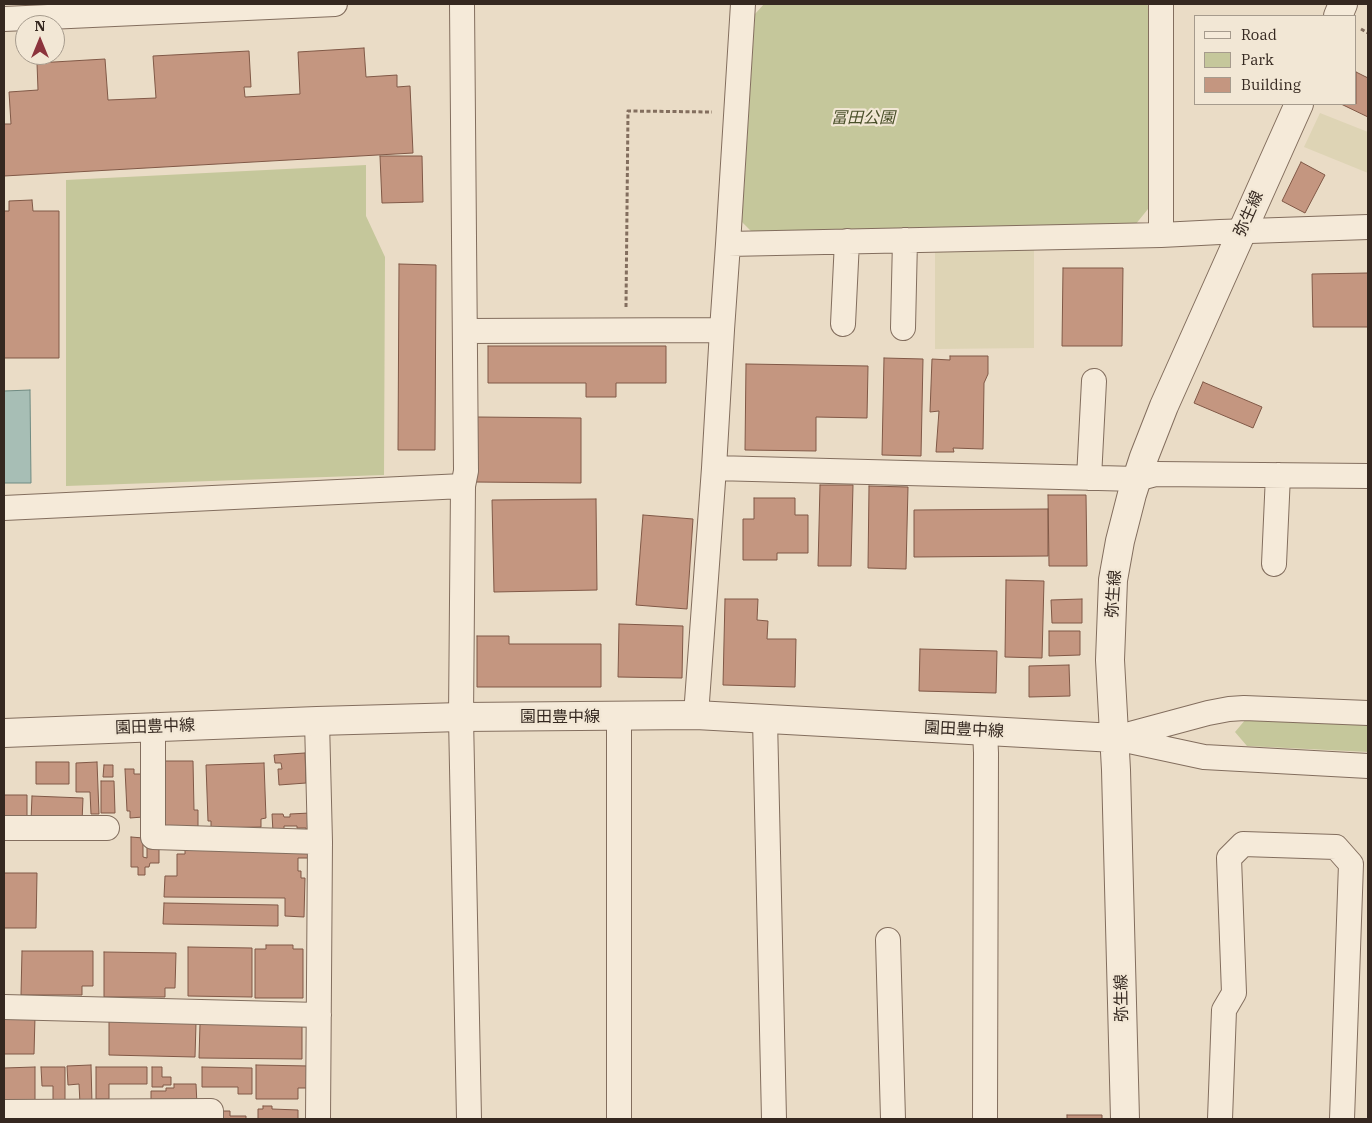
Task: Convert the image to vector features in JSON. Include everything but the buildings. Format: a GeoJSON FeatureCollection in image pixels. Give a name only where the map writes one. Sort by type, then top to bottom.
{"type":"FeatureCollection","features":[{"type":"Feature","properties":{"kind":"street"},"geometry":{"type":"LineString","coordinates":[[4,19],[335,4]]}},
{"type":"Feature","properties":{"kind":"street"},"geometry":{"type":"LineString","coordinates":[[462,4],[466,471],[463,486],[461,717],[469,1119]]}},
{"type":"Feature","properties":{"kind":"street"},"geometry":{"type":"LineString","coordinates":[[696,715],[714,468],[743,4]]}},
{"type":"Feature","properties":{"kind":"street"},"geometry":{"type":"LineString","coordinates":[[1161,4],[1161,235]]}},
{"type":"Feature","properties":{"kind":"street","name":"弥生線"},"geometry":{"type":"LineString","coordinates":[[1125,1119],[1115,738],[1110,660],[1113,580],[1120,541],[1144,457],[1164,406],[1299,105]]}},
{"type":"Feature","properties":{"kind":"street"},"geometry":{"type":"LineString","coordinates":[[728,244],[1161,235],[1368,227]]}},
{"type":"Feature","properties":{"kind":"street"},"geometry":{"type":"LineString","coordinates":[[903,328],[905,240]]}},
{"type":"Feature","properties":{"kind":"street"},"geometry":{"type":"LineString","coordinates":[[844,324],[847,241]]}},
{"type":"Feature","properties":{"kind":"street"},"geometry":{"type":"LineString","coordinates":[[465,331],[722,330]]}},
{"type":"Feature","properties":{"kind":"street"},"geometry":{"type":"LineString","coordinates":[[1089,478],[1094,380]]}},
{"type":"Feature","properties":{"kind":"street"},"geometry":{"type":"LineString","coordinates":[[714,468],[1137,479],[1156,474],[1368,476]]}},
{"type":"Feature","properties":{"kind":"street"},"geometry":{"type":"LineString","coordinates":[[1274,564],[1278,475]]}},
{"type":"Feature","properties":{"kind":"street"},"geometry":{"type":"LineString","coordinates":[[4,508],[463,486]]}},
{"type":"Feature","properties":{"kind":"street"},"geometry":{"type":"LineString","coordinates":[[1115,738],[1229,709],[1368,713]]}},
{"type":"Feature","properties":{"kind":"street","name":"園田豊中線"},"geometry":{"type":"LineString","coordinates":[[4,733],[461,717],[696,715],[1115,738]]}},
{"type":"Feature","properties":{"kind":"street"},"geometry":{"type":"LineString","coordinates":[[619,716],[619,1119]]}},
{"type":"Feature","properties":{"kind":"street"},"geometry":{"type":"LineString","coordinates":[[765,719],[774,1119]]}},
{"type":"Feature","properties":{"kind":"street"},"geometry":{"type":"LineString","coordinates":[[317,721],[320,842],[318,1119]]}},
{"type":"Feature","properties":{"kind":"street"},"geometry":{"type":"LineString","coordinates":[[153,728],[153,837],[320,842]]}},
{"type":"Feature","properties":{"kind":"street"},"geometry":{"type":"LineString","coordinates":[[985,731],[985,1119]]}},
{"type":"Feature","properties":{"kind":"street"},"geometry":{"type":"LineString","coordinates":[[1115,738],[1204,757],[1368,766]]}},
{"type":"Feature","properties":{"kind":"street"},"geometry":{"type":"LineString","coordinates":[[4,828],[107,828]]}},
{"type":"Feature","properties":{"kind":"street"},"geometry":{"type":"LineString","coordinates":[[1220,1119],[1224,1010],[1234,992],[1229,858],[1243,844],[1336,846],[1351,864],[1342,1119]]}},
{"type":"Feature","properties":{"kind":"street"},"geometry":{"type":"LineString","coordinates":[[888,940],[893,1119]]}},
{"type":"Feature","properties":{"kind":"street"},"geometry":{"type":"LineString","coordinates":[[4,1007],[319,1015]]}},
{"type":"Feature","properties":{"kind":"street"},"geometry":{"type":"LineString","coordinates":[[4,1112],[211,1111],[211,1119]]}},
{"type":"Feature","properties":{"kind":"path"},"geometry":{"type":"LineString","coordinates":[[626,330],[628,111],[736,112]]}},
{"type":"Feature","properties":{"kind":"shaded area"},"geometry":{"type":"Polygon","coordinates":[[[1320,113],[1368,132],[1368,173],[1304,147],[1320,113]]]}},
{"type":"Feature","properties":{"kind":"shaded area"},"geometry":{"type":"Polygon","coordinates":[[[1034,250],[1034,348],[935,349],[935,251],[1034,250]]]}},
{"type":"Feature","properties":{"kind":"shaded area"},"geometry":{"type":"Polygon","coordinates":[[[30,390],[31,483],[4,483],[4,391],[30,390]]]}},
{"type":"Feature","properties":{"kind":"green space","name":"冨田公園"},"geometry":{"type":"Polygon","coordinates":[[[764,4],[1146,4],[1151,8],[1148,209],[1135,225],[753,233],[742,222],[755,14],[764,4]]]}},
{"type":"Feature","properties":{"kind":"green space"},"geometry":{"type":"Polygon","coordinates":[[[366,165],[366,216],[385,257],[384,475],[66,486],[66,180],[366,165]]]}},
{"type":"Feature","properties":{"kind":"green space"},"geometry":{"type":"Polygon","coordinates":[[[1246,719],[1368,724],[1368,752],[1247,746],[1235,732],[1246,719]]]}}]}
